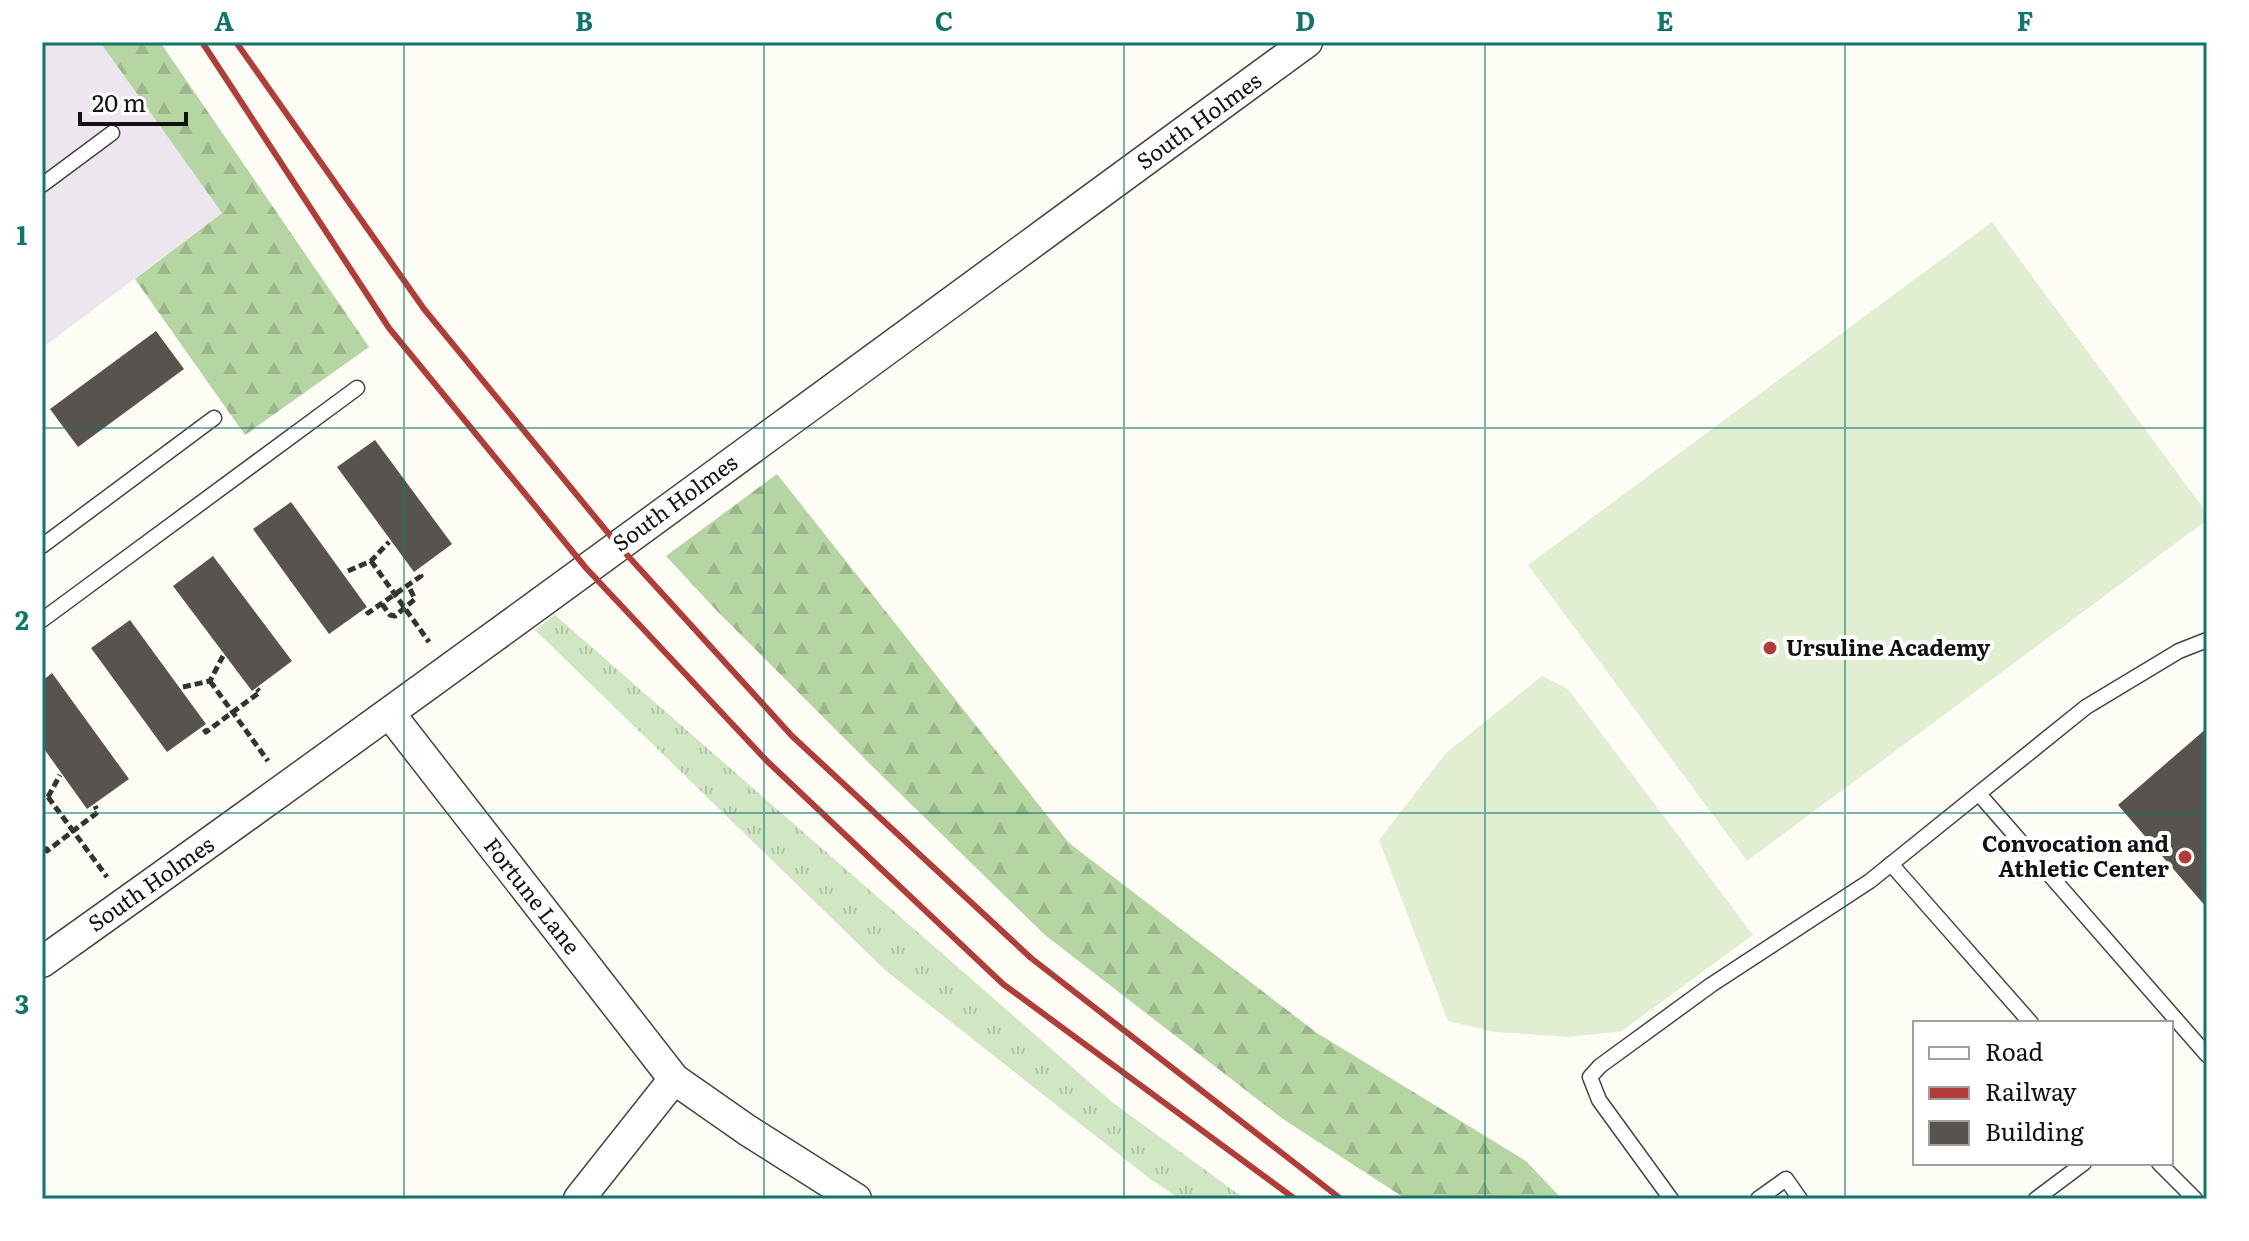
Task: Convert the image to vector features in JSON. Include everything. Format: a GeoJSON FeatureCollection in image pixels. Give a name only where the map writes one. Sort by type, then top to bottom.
{"type":"FeatureCollection","features":[{"type":"Feature","properties":{"kind":"street","name":"South Holmes"},"geometry":{"type":"LineString","coordinates":[[42,962],[390,714],[1307,42]]}},
{"type":"Feature","properties":{"kind":"street","name":"Fortune Lane"},"geometry":{"type":"LineString","coordinates":[[390,714],[674,1079],[856,1199]]}},
{"type":"Feature","properties":{"kind":"street"},"geometry":{"type":"LineString","coordinates":[[579,1199],[674,1079]]}},
{"type":"Feature","properties":{"kind":"lane"},"geometry":{"type":"LineString","coordinates":[[42,185],[112,133]]}},
{"type":"Feature","properties":{"kind":"lane"},"geometry":{"type":"LineString","coordinates":[[42,620],[357,388]]}},
{"type":"Feature","properties":{"kind":"lane"},"geometry":{"type":"LineString","coordinates":[[42,546],[214,418]]}},
{"type":"Feature","properties":{"kind":"lane"},"geometry":{"type":"LineString","coordinates":[[1671,1199],[1599,1100],[1590,1077],[1600,1066],[1711,985],[1870,881],[2086,707],[2179,651],[2207,640]]}},
{"type":"Feature","properties":{"kind":"lane"},"geometry":{"type":"LineString","coordinates":[[1979,794],[2207,1055]]}},
{"type":"Feature","properties":{"kind":"lane"},"geometry":{"type":"LineString","coordinates":[[1891,864],[2029,1021]]}},
{"type":"Feature","properties":{"kind":"lane"},"geometry":{"type":"LineString","coordinates":[[2036,1199],[2081,1165]]}},
{"type":"Feature","properties":{"kind":"lane"},"geometry":{"type":"LineString","coordinates":[[2161,1165],[2195,1199]]}},
{"type":"Feature","properties":{"kind":"lane"},"geometry":{"type":"LineString","coordinates":[[1758,1199],[1786,1179],[1800,1199]]}},
{"type":"Feature","properties":{"kind":"path"},"geometry":{"type":"LineString","coordinates":[[348,571],[371,561],[389,542]]}},
{"type":"Feature","properties":{"kind":"path"},"geometry":{"type":"LineString","coordinates":[[371,561],[429,642]]}},
{"type":"Feature","properties":{"kind":"path"},"geometry":{"type":"LineString","coordinates":[[367,611],[421,576],[418,572]]}},
{"type":"Feature","properties":{"kind":"path"},"geometry":{"type":"LineString","coordinates":[[382,604],[390,615],[395,616],[415,599],[408,585]]}},
{"type":"Feature","properties":{"kind":"path"},"geometry":{"type":"LineString","coordinates":[[183,687],[210,681],[223,656]]}},
{"type":"Feature","properties":{"kind":"path"},"geometry":{"type":"LineString","coordinates":[[210,681],[269,761]]}},
{"type":"Feature","properties":{"kind":"path"},"geometry":{"type":"LineString","coordinates":[[204,729],[206,732],[260,692],[257,689]]}},
{"type":"Feature","properties":{"kind":"path"},"geometry":{"type":"LineString","coordinates":[[60,775],[45,798],[108,879]]}},
{"type":"Feature","properties":{"kind":"path"},"geometry":{"type":"LineString","coordinates":[[45,847],[47,851],[98,812],[95,806]]}},
{"type":"Feature","properties":{"kind":"shaded area"},"geometry":{"type":"Polygon","coordinates":[[[42,42],[100,42],[222,213],[42,348],[42,42]]]}},
{"type":"Feature","properties":{"kind":"green space"},"geometry":{"type":"Polygon","coordinates":[[[100,42],[160,42],[369,347],[245,435],[135,279],[222,213],[100,42]]]}},
{"type":"Feature","properties":{"kind":"green space"},"geometry":{"type":"Polygon","coordinates":[[[1992,222],[2207,513],[2207,520],[1747,861],[1528,565],[1992,222]]]}},
{"type":"Feature","properties":{"kind":"green space"},"geometry":{"type":"Polygon","coordinates":[[[777,474],[1069,843],[1317,1033],[1526,1161],[1562,1199],[1406,1199],[1283,1119],[1045,935],[717,611],[666,556],[777,474]]]}},
{"type":"Feature","properties":{"kind":"green space"},"geometry":{"type":"Polygon","coordinates":[[[555,615],[1112,1102],[1245,1199],[1180,1199],[1149,1178],[885,970],[535,630],[555,615]]]}},
{"type":"Feature","properties":{"kind":"green space"},"geometry":{"type":"Polygon","coordinates":[[[1542,676],[1568,689],[1753,935],[1622,1031],[1569,1037],[1495,1032],[1448,1021],[1379,840],[1446,753],[1542,676]]]}},
{"type":"Feature","properties":{"kind":"building"},"geometry":{"type":"Polygon","coordinates":[[[156,331],[184,369],[78,447],[50,409],[156,331]]]}},
{"type":"Feature","properties":{"kind":"building"},"geometry":{"type":"Polygon","coordinates":[[[375,440],[452,544],[414,572],[337,467],[375,440]]]}},
{"type":"Feature","properties":{"kind":"building"},"geometry":{"type":"Polygon","coordinates":[[[291,502],[367,607],[329,634],[253,529],[291,502]]]}},
{"type":"Feature","properties":{"kind":"building"},"geometry":{"type":"Polygon","coordinates":[[[213,556],[292,661],[252,691],[173,586],[213,556]]]}},
{"type":"Feature","properties":{"kind":"building"},"geometry":{"type":"Polygon","coordinates":[[[130,620],[206,724],[167,752],[91,648],[130,620]]]}},
{"type":"Feature","properties":{"kind":"building"},"geometry":{"type":"Polygon","coordinates":[[[52,673],[129,779],[87,809],[42,746],[42,681],[52,673]]]}},
{"type":"Feature","properties":{"kind":"building","name":"Convocation and Athletic Center"},"geometry":{"type":"Polygon","coordinates":[[[2207,728],[2207,908],[2118,805],[2207,728]]]}},
{"type":"Feature","properties":{"kind":"railway"},"geometry":{"type":"LineString","coordinates":[[202,42],[389,328],[586,568],[767,761],[1003,984],[1295,1199]]}},
{"type":"Feature","properties":{"kind":"railway"},"geometry":{"type":"LineString","coordinates":[[236,42],[424,309],[618,545],[792,736],[1031,958],[1341,1199]]}},
{"type":"Feature","properties":{"kind":"place","name":"Ursuline Academy"},"geometry":{"type":"Point","coordinates":[1770,648]}},
{"type":"Feature","properties":{"kind":"place","name":"Convocation and Athletic Center"},"geometry":{"type":"Point","coordinates":[2185,857]}}]}
